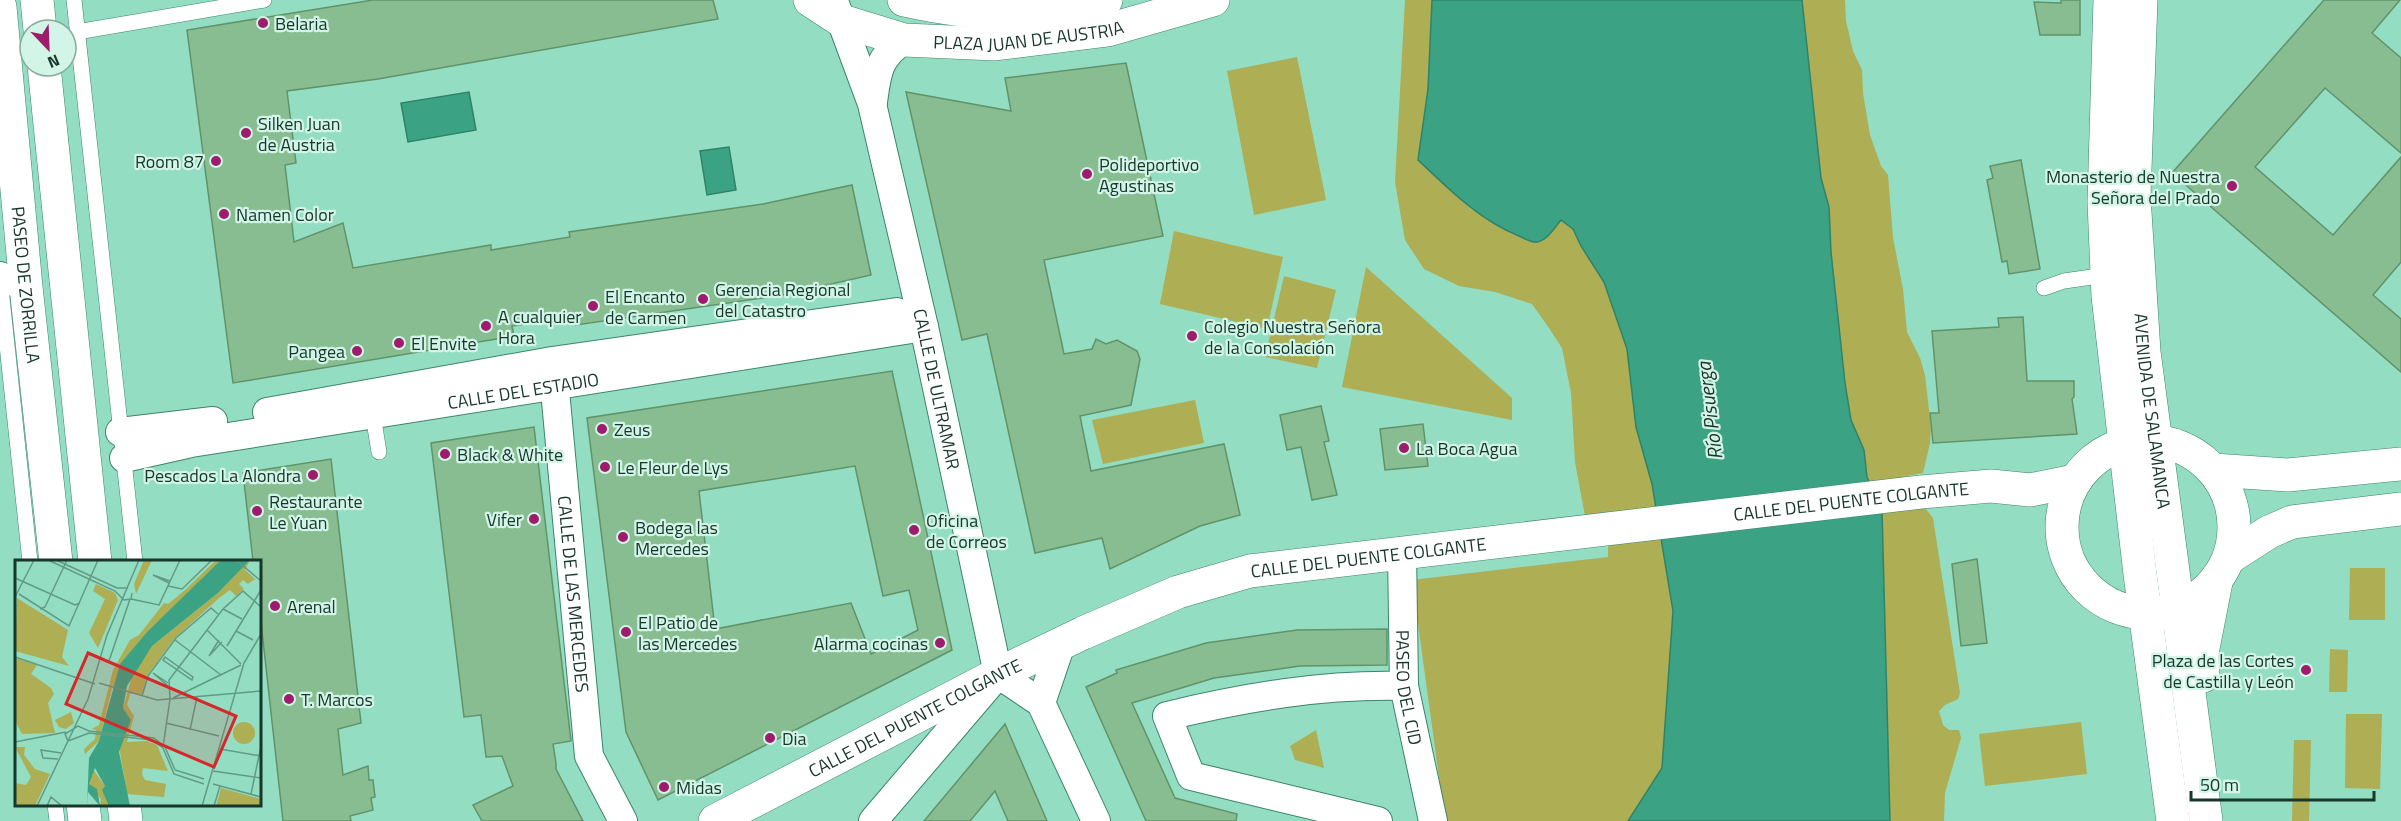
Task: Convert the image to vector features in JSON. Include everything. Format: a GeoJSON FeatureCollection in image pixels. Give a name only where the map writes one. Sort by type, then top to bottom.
{"type":"FeatureCollection","features":[{"type":"Feature","properties":{"kind":"main road"},"geometry":{"type":"LineString","coordinates":[[37,0],[39,18]]}},
{"type":"Feature","properties":{"kind":"main road","name":"PLAZA JUAN DE AUSTRIA"},"geometry":{"type":"LineString","coordinates":[[810,0],[904,39],[995,44],[1108,30],[1213,0]]}},
{"type":"Feature","properties":{"kind":"main road","name":"PLAZA JUAN DE AUSTRIA"},"geometry":{"type":"LineString","coordinates":[[904,0],[945,9],[994,14],[1080,7],[1106,0]]}},
{"type":"Feature","properties":{"kind":"main road","name":"AVENIDA DE SALAMANCA"},"geometry":{"type":"LineString","coordinates":[[2141,0],[2134,197],[2144,352],[2140,443],[2145,613],[2173,821]]}},
{"type":"Feature","properties":{"kind":"main road","name":"PASEO DE ZORRILLA"},"geometry":{"type":"LineString","coordinates":[[0,8],[9,280],[52,554]]}},
{"type":"Feature","properties":{"kind":"main road","name":"AVENIDA DE SALAMANCA"},"geometry":{"type":"LineString","coordinates":[[2109,12],[2100,286],[2140,443],[2178,608],[2206,821]]}},
{"type":"Feature","properties":{"kind":"main road"},"geometry":{"type":"LineString","coordinates":[[45,78],[95,560]]}},
{"type":"Feature","properties":{"kind":"main road"},"geometry":{"type":"LineString","coordinates":[[2194,730],[2206,714],[2202,652],[2223,569],[2234,528],[2232,507],[2224,488],[2213,470],[2196,456],[2176,446],[2140,443],[2097,459],[2075,481],[2066,502],[2062,524],[2064,546],[2072,568],[2085,586],[2102,600],[2123,609],[2145,613],[2178,608],[2196,598],[2223,569],[2269,532],[2292,522],[2401,509]]}},
{"type":"Feature","properties":{"kind":"main road"},"geometry":{"type":"LineString","coordinates":[[2213,470],[2288,475],[2401,464]]}},
{"type":"Feature","properties":{"kind":"main road","name":"CALLE DEL PUENTE COLGANTE"},"geometry":{"type":"LineString","coordinates":[[715,821],[998,674],[1061,644],[1178,592],[1250,571],[1921,492],[1991,486],[2030,490],[2075,481]]}},
{"type":"Feature","properties":{"kind":"main road"},"geometry":{"type":"LineString","coordinates":[[83,806],[84,821]]}},
{"type":"Feature","properties":{"kind":"main road"},"geometry":{"type":"LineString","coordinates":[[124,806],[126,821]]}},
{"type":"Feature","properties":{"kind":"street","name":"CALLE DE ULTRAMAR"},"geometry":{"type":"LineString","coordinates":[[838,11],[872,104],[922,317],[998,674]]}},
{"type":"Feature","properties":{"kind":"street","name":"CALLE DE ULTRAMAR"},"geometry":{"type":"LineString","coordinates":[[872,104],[879,66],[892,47],[904,39]]}},
{"type":"Feature","properties":{"kind":"street","name":"CALLE DEL ESTADIO"},"geometry":{"type":"LineString","coordinates":[[122,445],[189,425],[553,374],[922,317]]}},
{"type":"Feature","properties":{"kind":"street","name":"CALLE DEL ESTADIO"},"geometry":{"type":"LineString","coordinates":[[122,445],[191,443],[373,415],[553,374]]}},
{"type":"Feature","properties":{"kind":"street","name":"CALLE DE LAS MERCEDES"},"geometry":{"type":"LineString","coordinates":[[553,374],[589,756],[624,821]]}},
{"type":"Feature","properties":{"kind":"street","name":"PASEO DEL CID"},"geometry":{"type":"LineString","coordinates":[[1402,552],[1404,686],[1433,821]]}},
{"type":"Feature","properties":{"kind":"street"},"geometry":{"type":"LineString","coordinates":[[1041,703],[1061,644]]}},
{"type":"Feature","properties":{"kind":"street"},"geometry":{"type":"LineString","coordinates":[[873,821],[998,674],[1041,703],[1095,821]]}},
{"type":"Feature","properties":{"kind":"street"},"geometry":{"type":"LineString","coordinates":[[1378,821],[1191,776],[1167,716],[1302,690],[1404,686]]}},
{"type":"Feature","properties":{"kind":"street"},"geometry":{"type":"LineString","coordinates":[[913,718],[932,726],[939,744]]}},
{"type":"Feature","properties":{"kind":"lane"},"geometry":{"type":"LineString","coordinates":[[74,0],[76,18]]}},
{"type":"Feature","properties":{"kind":"lane"},"geometry":{"type":"LineString","coordinates":[[78,32],[183,7],[264,0]]}},
{"type":"Feature","properties":{"kind":"lane"},"geometry":{"type":"LineString","coordinates":[[78,41],[135,560]]}},
{"type":"Feature","properties":{"kind":"lane"},"geometry":{"type":"LineString","coordinates":[[9,280],[30,560]]}},
{"type":"Feature","properties":{"kind":"lane"},"geometry":{"type":"LineString","coordinates":[[2044,288],[2064,281],[2100,286]]}},
{"type":"Feature","properties":{"kind":"lane"},"geometry":{"type":"LineString","coordinates":[[373,415],[379,452]]}},
{"type":"Feature","properties":{"kind":"lane"},"geometry":{"type":"LineString","coordinates":[[56,806],[57,821]]}},
{"type":"Feature","properties":{"kind":"shaded area"},"geometry":{"type":"Polygon","coordinates":[[[1405,0],[1432,0],[1428,89],[1418,160],[1471,209],[1511,233],[1534,242],[1550,233],[1561,220],[1573,229],[1604,282],[1627,349],[1636,427],[1652,484],[1673,611],[1662,768],[1628,821],[1445,821],[1412,580],[1608,557],[1608,544],[1585,516],[1575,462],[1571,393],[1562,348],[1549,328],[1532,304],[1495,292],[1459,286],[1424,269],[1405,240],[1395,182],[1405,0]]]}},
{"type":"Feature","properties":{"kind":"shaded area"},"geometry":{"type":"Polygon","coordinates":[[[1802,0],[1845,0],[1846,21],[1853,51],[1862,70],[1863,93],[1870,135],[1881,166],[1888,175],[1893,238],[1903,289],[1907,332],[1920,358],[1925,375],[1931,428],[1930,443],[1923,473],[1902,477],[1908,509],[1925,508],[1933,518],[1960,693],[1958,699],[1945,705],[1939,711],[1943,725],[1949,730],[1959,730],[1961,738],[1945,793],[1944,821],[1890,821],[1882,511],[1867,477],[1864,450],[1851,420],[1845,383],[1831,252],[1829,207],[1821,178],[1802,0]]]}},
{"type":"Feature","properties":{"kind":"shaded area"},"geometry":{"type":"Polygon","coordinates":[[[1297,57],[1326,200],[1254,215],[1227,71],[1297,57]]]}},
{"type":"Feature","properties":{"kind":"shaded area"},"geometry":{"type":"Polygon","coordinates":[[[1174,231],[1283,257],[1267,329],[1160,304],[1174,231]]]}},
{"type":"Feature","properties":{"kind":"shaded area"},"geometry":{"type":"Polygon","coordinates":[[[1366,267],[1512,398],[1512,420],[1342,387],[1366,267]]]}},
{"type":"Feature","properties":{"kind":"shaded area"},"geometry":{"type":"Polygon","coordinates":[[[1284,276],[1336,290],[1317,368],[1265,357],[1284,276]]]}},
{"type":"Feature","properties":{"kind":"shaded area"},"geometry":{"type":"Polygon","coordinates":[[[1195,400],[1204,443],[1103,464],[1092,420],[1195,400]]]}},
{"type":"Feature","properties":{"kind":"shaded area"},"geometry":{"type":"Polygon","coordinates":[[[2350,568],[2385,568],[2385,620],[2349,620],[2350,568]]]}},
{"type":"Feature","properties":{"kind":"shaded area"},"geometry":{"type":"Polygon","coordinates":[[[2330,649],[2348,650],[2347,692],[2329,692],[2330,649]]]}},
{"type":"Feature","properties":{"kind":"shaded area"},"geometry":{"type":"Polygon","coordinates":[[[2346,714],[2382,714],[2380,789],[2345,788],[2346,714]]]}},
{"type":"Feature","properties":{"kind":"shaded area"},"geometry":{"type":"Polygon","coordinates":[[[2081,722],[2087,774],[1985,786],[1979,734],[2081,722]]]}},
{"type":"Feature","properties":{"kind":"shaded area"},"geometry":{"type":"Polygon","coordinates":[[[1316,730],[1324,768],[1295,760],[1290,746],[1316,730]]]}},
{"type":"Feature","properties":{"kind":"shaded area"},"geometry":{"type":"Polygon","coordinates":[[[2294,740],[2311,740],[2309,821],[2292,821],[2294,740]]]}},
{"type":"Feature","properties":{"kind":"water","name":"Río Pisuerga"},"geometry":{"type":"Polygon","coordinates":[[[1432,0],[1802,0],[1821,178],[1829,207],[1831,252],[1845,383],[1851,420],[1864,450],[1867,477],[1882,511],[1890,821],[1628,821],[1662,768],[1673,611],[1652,484],[1636,427],[1627,349],[1604,282],[1573,229],[1561,220],[1544,239],[1532,242],[1478,213],[1418,160],[1428,89],[1432,0]]]}},
{"type":"Feature","properties":{"kind":"water"},"geometry":{"type":"Polygon","coordinates":[[[469,92],[476,130],[408,142],[401,103],[469,92]]]}},
{"type":"Feature","properties":{"kind":"water"},"geometry":{"type":"Polygon","coordinates":[[[729,147],[736,190],[707,195],[700,151],[729,147]]]}},
{"type":"Feature","properties":{"kind":"building"},"geometry":{"type":"Polygon","coordinates":[[[373,0],[713,0],[718,19],[378,79],[287,91],[296,163],[285,165],[294,242],[343,223],[353,268],[491,245],[491,250],[570,237],[569,232],[763,204],[852,185],[871,275],[783,295],[576,325],[574,316],[512,326],[514,336],[233,383],[187,30],[373,0]]]}},
{"type":"Feature","properties":{"kind":"building"},"geometry":{"type":"Polygon","coordinates":[[[2061,0],[2080,0],[2080,35],[2040,35],[2034,2],[2061,3],[2061,0]]]}},
{"type":"Feature","properties":{"kind":"building","name":"Monasterio de Nuestra Señora del Prado"},"geometry":{"type":"Polygon","coordinates":[[[2324,0],[2400,0],[2372,33],[2401,58],[2401,153],[2325,88],[2255,167],[2333,235],[2401,157],[2401,262],[2373,295],[2401,319],[2401,372],[2172,173],[2324,0]]]}},
{"type":"Feature","properties":{"kind":"building"},"geometry":{"type":"Polygon","coordinates":[[[1126,63],[1163,236],[1044,260],[1064,354],[1092,349],[1096,339],[1106,344],[1117,340],[1137,351],[1140,359],[1131,405],[1080,416],[1091,471],[1224,444],[1240,515],[1200,526],[1110,569],[1102,538],[1035,553],[987,334],[962,340],[906,92],[1011,111],[1005,78],[1126,63]]]}},
{"type":"Feature","properties":{"kind":"building"},"geometry":{"type":"Polygon","coordinates":[[[2021,160],[2040,269],[2009,274],[2007,261],[2002,262],[1987,180],[1993,178],[1990,166],[2021,160]]]}},
{"type":"Feature","properties":{"kind":"building"},"geometry":{"type":"Polygon","coordinates":[[[2023,317],[2027,381],[2074,381],[2072,399],[2077,434],[1933,443],[1930,413],[1939,413],[1932,331],[1999,327],[1998,318],[2023,317]]]}},
{"type":"Feature","properties":{"kind":"building"},"geometry":{"type":"Polygon","coordinates":[[[892,371],[952,650],[658,800],[626,732],[587,418],[892,371]],[[855,466],[699,491],[715,629],[851,603],[871,654],[918,630],[909,590],[883,596],[855,466]]]}},
{"type":"Feature","properties":{"kind":"building"},"geometry":{"type":"Polygon","coordinates":[[[1321,406],[1329,441],[1324,442],[1337,495],[1312,500],[1301,447],[1287,450],[1280,415],[1321,406]]]}},
{"type":"Feature","properties":{"kind":"building","name":"La Boca Agua"},"geometry":{"type":"Polygon","coordinates":[[[1423,424],[1428,466],[1385,470],[1380,429],[1423,424]]]}},
{"type":"Feature","properties":{"kind":"building"},"geometry":{"type":"Polygon","coordinates":[[[534,427],[571,741],[553,744],[556,769],[583,821],[482,821],[473,805],[513,786],[502,756],[486,757],[481,715],[464,717],[431,443],[534,427]]]}},
{"type":"Feature","properties":{"kind":"building"},"geometry":{"type":"Polygon","coordinates":[[[331,459],[361,723],[338,729],[343,775],[368,766],[369,780],[373,780],[375,797],[371,798],[373,810],[350,816],[351,821],[283,821],[261,622],[261,560],[253,560],[243,473],[331,459]]]}},
{"type":"Feature","properties":{"kind":"building"},"geometry":{"type":"Polygon","coordinates":[[[1977,559],[1987,643],[1961,646],[1952,564],[1977,559]]]}},
{"type":"Feature","properties":{"kind":"building"},"geometry":{"type":"Polygon","coordinates":[[[1387,629],[1387,665],[1300,666],[1214,678],[1132,703],[1175,798],[1237,814],[1236,821],[1146,821],[1086,687],[1117,673],[1116,670],[1206,643],[1297,630],[1387,629]]]}},
{"type":"Feature","properties":{"kind":"building"},"geometry":{"type":"Polygon","coordinates":[[[1005,724],[1047,821],[1008,821],[995,791],[970,821],[924,821],[1005,724]]]}},
{"type":"Feature","properties":{"kind":"place","name":"Belaria"},"geometry":{"type":"Point","coordinates":[263,23]}},
{"type":"Feature","properties":{"kind":"place","name":"Silken Juan de Austria"},"geometry":{"type":"Point","coordinates":[246,133]}},
{"type":"Feature","properties":{"kind":"place","name":"Room 87"},"geometry":{"type":"Point","coordinates":[216,161]}},
{"type":"Feature","properties":{"kind":"place","name":"Polideportivo Agustinas"},"geometry":{"type":"Point","coordinates":[1087,174]}},
{"type":"Feature","properties":{"kind":"place","name":"Monasterio de Nuestra Señora del Prado"},"geometry":{"type":"Point","coordinates":[2232,186]}},
{"type":"Feature","properties":{"kind":"place","name":"Namen Color"},"geometry":{"type":"Point","coordinates":[224,214]}},
{"type":"Feature","properties":{"kind":"place","name":"Gerencia Regional del Catastro"},"geometry":{"type":"Point","coordinates":[703,299]}},
{"type":"Feature","properties":{"kind":"place","name":"El Encanto de Carmen"},"geometry":{"type":"Point","coordinates":[593,306]}},
{"type":"Feature","properties":{"kind":"place","name":"A cualquier Hora"},"geometry":{"type":"Point","coordinates":[486,326]}},
{"type":"Feature","properties":{"kind":"place","name":"Colegio Nuestra Señora de la Consolación"},"geometry":{"type":"Point","coordinates":[1192,336]}},
{"type":"Feature","properties":{"kind":"place","name":"El Envite"},"geometry":{"type":"Point","coordinates":[399,343]}},
{"type":"Feature","properties":{"kind":"place","name":"Pangea"},"geometry":{"type":"Point","coordinates":[357,351]}},
{"type":"Feature","properties":{"kind":"place","name":"Zeus"},"geometry":{"type":"Point","coordinates":[602,429]}},
{"type":"Feature","properties":{"kind":"place","name":"La Boca Agua"},"geometry":{"type":"Point","coordinates":[1404,448]}},
{"type":"Feature","properties":{"kind":"place","name":"Black & White"},"geometry":{"type":"Point","coordinates":[445,454]}},
{"type":"Feature","properties":{"kind":"place","name":"Le Fleur de Lys"},"geometry":{"type":"Point","coordinates":[605,467]}},
{"type":"Feature","properties":{"kind":"place","name":"Pescados La Alondra"},"geometry":{"type":"Point","coordinates":[313,475]}},
{"type":"Feature","properties":{"kind":"place","name":"Restaurante Le Yuan"},"geometry":{"type":"Point","coordinates":[257,511]}},
{"type":"Feature","properties":{"kind":"place","name":"Vifer"},"geometry":{"type":"Point","coordinates":[534,519]}},
{"type":"Feature","properties":{"kind":"place","name":"Oficina de Correos"},"geometry":{"type":"Point","coordinates":[914,530]}},
{"type":"Feature","properties":{"kind":"place","name":"Bodega las Mercedes"},"geometry":{"type":"Point","coordinates":[623,537]}},
{"type":"Feature","properties":{"kind":"place","name":"Arenal"},"geometry":{"type":"Point","coordinates":[275,606]}},
{"type":"Feature","properties":{"kind":"place","name":"El Patio de las Mercedes"},"geometry":{"type":"Point","coordinates":[626,632]}},
{"type":"Feature","properties":{"kind":"place","name":"Alarma cocinas"},"geometry":{"type":"Point","coordinates":[940,643]}},
{"type":"Feature","properties":{"kind":"place","name":"Plaza de las Cortes de Castilla y León"},"geometry":{"type":"Point","coordinates":[2306,670]}},
{"type":"Feature","properties":{"kind":"place","name":"T. Marcos"},"geometry":{"type":"Point","coordinates":[289,699]}},
{"type":"Feature","properties":{"kind":"place","name":"Dia"},"geometry":{"type":"Point","coordinates":[770,738]}},
{"type":"Feature","properties":{"kind":"place","name":"Midas"},"geometry":{"type":"Point","coordinates":[664,787]}}]}
